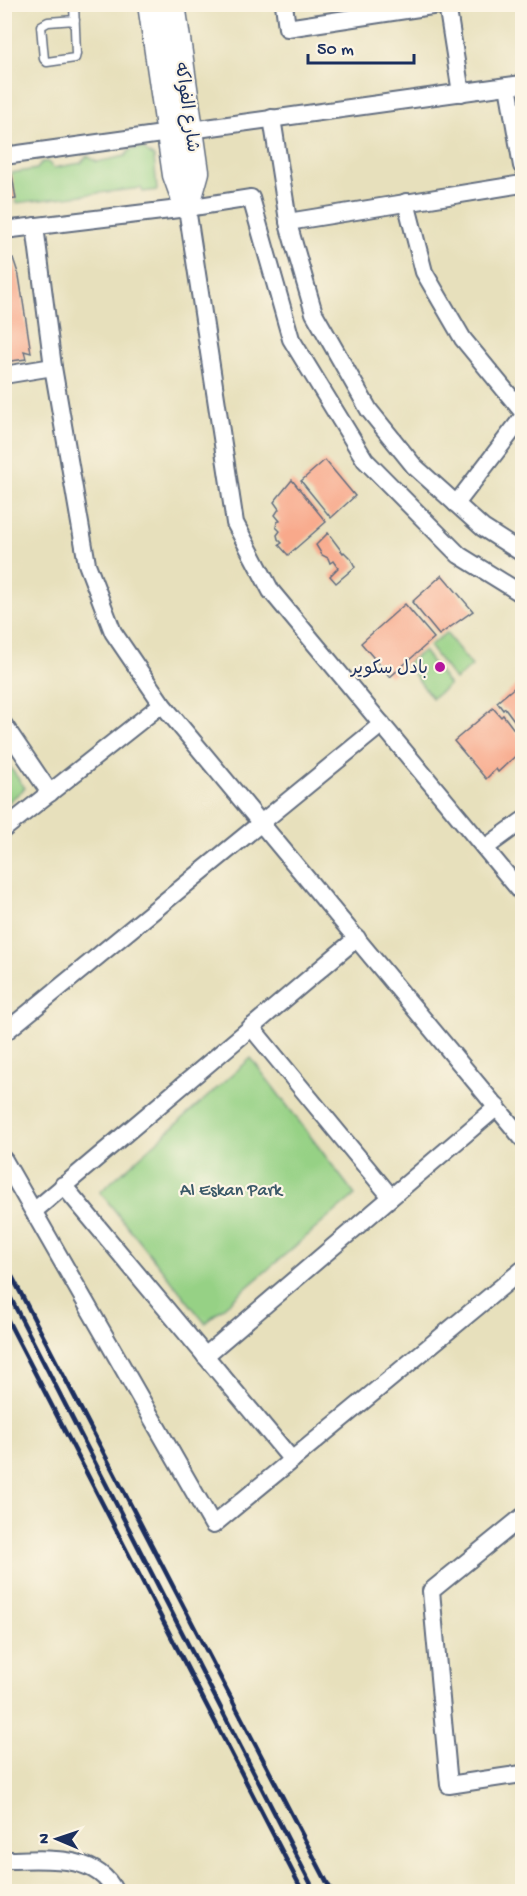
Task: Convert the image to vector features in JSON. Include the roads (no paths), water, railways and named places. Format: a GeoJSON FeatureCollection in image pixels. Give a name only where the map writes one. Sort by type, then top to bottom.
{"type":"FeatureCollection","features":[{"type":"Feature","properties":{"kind":"street"},"geometry":{"type":"LineString","coordinates":[[150,4],[180,131],[175,175],[187,208],[235,523],[271,591],[522,893]]}},
{"type":"Feature","properties":{"kind":"street","name":"شارع الفواكه"},"geometry":{"type":"LineString","coordinates":[[173,4],[180,131]]}},
{"type":"Feature","properties":{"kind":"street"},"geometry":{"type":"LineString","coordinates":[[284,4],[287,28],[446,4],[461,93]]}},
{"type":"Feature","properties":{"kind":"street"},"geometry":{"type":"LineString","coordinates":[[4,156],[515,85],[522,166]]}},
{"type":"Feature","properties":{"kind":"street"},"geometry":{"type":"LineString","coordinates":[[272,118],[288,222],[314,313],[369,410],[414,466],[483,528],[522,553]]}},
{"type":"Feature","properties":{"kind":"street"},"geometry":{"type":"LineString","coordinates":[[288,222],[522,184]]}},
{"type":"Feature","properties":{"kind":"street"},"geometry":{"type":"LineString","coordinates":[[4,230],[251,198],[291,339],[364,460],[459,555],[522,594]]}},
{"type":"Feature","properties":{"kind":"street"},"geometry":{"type":"LineString","coordinates":[[405,202],[424,272],[463,339],[522,411]]}},
{"type":"Feature","properties":{"kind":"street"},"geometry":{"type":"LineString","coordinates":[[34,226],[53,367],[87,564],[113,632],[162,704],[522,1138]]}},
{"type":"Feature","properties":{"kind":"street"},"geometry":{"type":"LineString","coordinates":[[4,375],[53,367]]}},
{"type":"Feature","properties":{"kind":"street"},"geometry":{"type":"LineString","coordinates":[[456,504],[522,418]]}},
{"type":"Feature","properties":{"kind":"street"},"geometry":{"type":"LineString","coordinates":[[4,829],[162,704]]}},
{"type":"Feature","properties":{"kind":"street"},"geometry":{"type":"LineString","coordinates":[[4,1033],[382,724]]}},
{"type":"Feature","properties":{"kind":"street"},"geometry":{"type":"LineString","coordinates":[[4,725],[50,793]]}},
{"type":"Feature","properties":{"kind":"street"},"geometry":{"type":"LineString","coordinates":[[485,848],[522,820]]}},
{"type":"Feature","properties":{"kind":"street"},"geometry":{"type":"LineString","coordinates":[[34,1211],[357,938]]}},
{"type":"Feature","properties":{"kind":"street"},"geometry":{"type":"LineString","coordinates":[[251,1027],[391,1197]]}},
{"type":"Feature","properties":{"kind":"street"},"geometry":{"type":"LineString","coordinates":[[205,1356],[497,1107]]}},
{"type":"Feature","properties":{"kind":"street"},"geometry":{"type":"LineString","coordinates":[[4,1161],[213,1525],[522,1270]]}},
{"type":"Feature","properties":{"kind":"street"},"geometry":{"type":"LineString","coordinates":[[63,1185],[292,1460]]}},
{"type":"Feature","properties":{"kind":"street"},"geometry":{"type":"LineString","coordinates":[[522,1517],[431,1591],[450,1785],[522,1774]]}},
{"type":"Feature","properties":{"kind":"street"},"geometry":{"type":"LineString","coordinates":[[4,1860],[64,1860],[86,1865],[110,1880],[115,1892]]}},
{"type":"Feature","properties":{"kind":"lane"},"geometry":{"type":"LineString","coordinates":[[74,4],[75,20],[75,58],[47,62],[44,59],[41,26],[48,22],[75,20]]}},
{"type":"Feature","properties":{"kind":"railway"},"geometry":{"type":"LineString","coordinates":[[4,1261],[332,1892]]}},
{"type":"Feature","properties":{"kind":"railway"},"geometry":{"type":"LineString","coordinates":[[4,1285],[315,1892]]}},
{"type":"Feature","properties":{"kind":"railway"},"geometry":{"type":"LineString","coordinates":[[4,1313],[303,1892]]}},
{"type":"Feature","properties":{"kind":"place","name":"بادل سكوير"},"geometry":{"type":"Point","coordinates":[440,667]}},
{"type":"Feature","properties":{"kind":"park label","name":"Al Eskan Park"},"geometry":{"type":"Point","coordinates":[231,1189]}}]}
